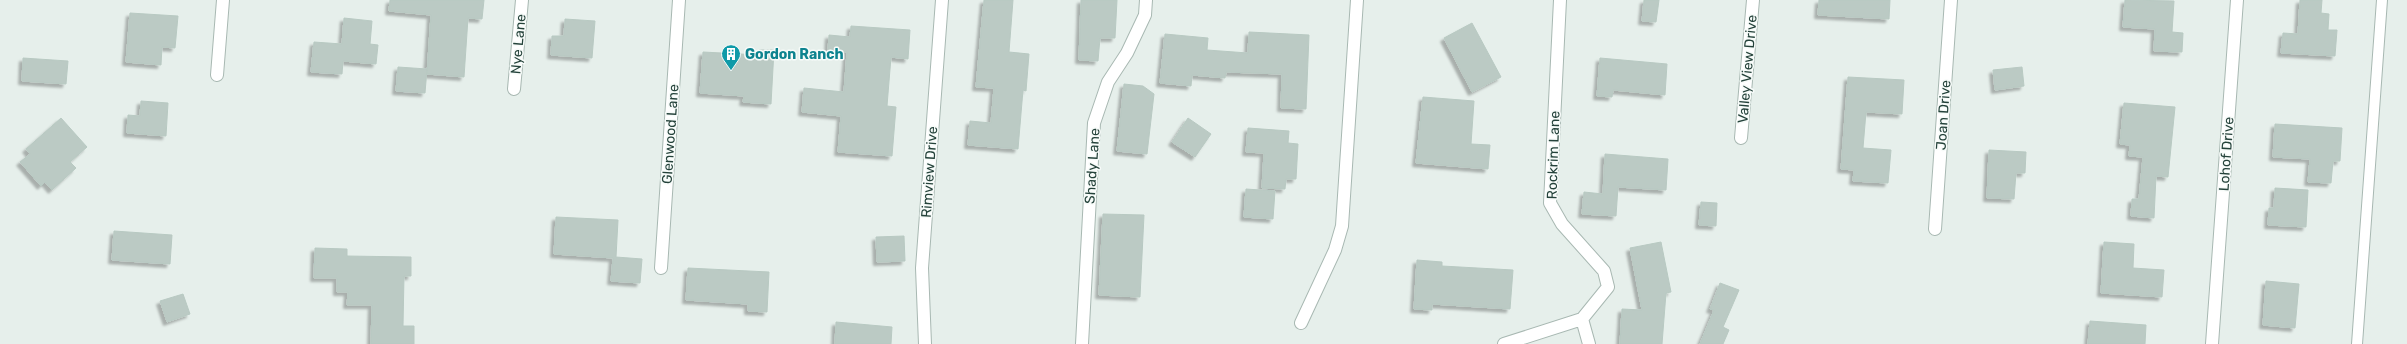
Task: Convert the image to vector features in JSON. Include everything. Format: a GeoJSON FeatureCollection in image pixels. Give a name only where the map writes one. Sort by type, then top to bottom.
{"type":"FeatureCollection","features":[{"type":"Feature","properties":{"kind":"street"},"geometry":{"type":"LineString","coordinates":[[217,75],[223,0]]}},
{"type":"Feature","properties":{"kind":"street","name":"Nye Lane"},"geometry":{"type":"LineString","coordinates":[[514,89],[522,0]]}},
{"type":"Feature","properties":{"kind":"street","name":"Glenwood Lane"},"geometry":{"type":"LineString","coordinates":[[661,268],[679,0]]}},
{"type":"Feature","properties":{"kind":"street","name":"Rimview Drive"},"geometry":{"type":"LineString","coordinates":[[925,344],[922,268],[942,0]]}},
{"type":"Feature","properties":{"kind":"street","name":"Shady Lane"},"geometry":{"type":"LineString","coordinates":[[1082,344],[1094,123],[1108,82],[1127,53],[1145,15],[1146,0]]}},
{"type":"Feature","properties":{"kind":"street"},"geometry":{"type":"LineString","coordinates":[[1301,323],[1336,250],[1342,226],[1357,0]]}},
{"type":"Feature","properties":{"kind":"street","name":"Rockrim Lane"},"geometry":{"type":"LineString","coordinates":[[1560,0],[1550,203],[1562,224],[1604,271],[1608,287],[1582,319]]}},
{"type":"Feature","properties":{"kind":"street","name":"Valley View Drive"},"geometry":{"type":"LineString","coordinates":[[1741,138],[1753,0]]}},
{"type":"Feature","properties":{"kind":"street","name":"Joan Drive"},"geometry":{"type":"LineString","coordinates":[[1935,229],[1950,0]]}},
{"type":"Feature","properties":{"kind":"street","name":"Lohof Drive"},"geometry":{"type":"LineString","coordinates":[[2212,344],[2237,0]]}},
{"type":"Feature","properties":{"kind":"street"},"geometry":{"type":"LineString","coordinates":[[1504,344],[1582,319],[1589,344]]}},
{"type":"Feature","properties":{"kind":"lane"},"geometry":{"type":"LineString","coordinates":[[2357,344],[2382,0]]}},
{"type":"Feature","properties":{"kind":"building"},"geometry":{"type":"Polygon","coordinates":[[[390,0],[484,0],[482,19],[468,18],[464,77],[427,74],[431,15],[389,11],[390,0]]]}},
{"type":"Feature","properties":{"kind":"building"},"geometry":{"type":"Polygon","coordinates":[[[984,0],[1013,0],[1009,52],[1029,54],[1026,91],[1023,90],[1018,149],[968,145],[970,121],[991,123],[994,88],[976,87],[984,0]]]}},
{"type":"Feature","properties":{"kind":"building"},"geometry":{"type":"Polygon","coordinates":[[[1081,0],[1117,0],[1115,38],[1100,38],[1098,61],[1079,60],[1081,0]]]}},
{"type":"Feature","properties":{"kind":"building"},"geometry":{"type":"Polygon","coordinates":[[[1644,0],[1659,0],[1656,22],[1642,21],[1644,0]]]}},
{"type":"Feature","properties":{"kind":"building"},"geometry":{"type":"Polygon","coordinates":[[[1819,0],[1890,0],[1889,19],[1818,15],[1819,0]]]}},
{"type":"Feature","properties":{"kind":"building"},"geometry":{"type":"Polygon","coordinates":[[[2125,0],[2174,1],[2172,32],[2183,33],[2182,52],[2154,51],[2155,29],[2123,27],[2125,0]]]}},
{"type":"Feature","properties":{"kind":"building"},"geometry":{"type":"Polygon","coordinates":[[[2300,0],[2322,0],[2321,13],[2329,14],[2328,30],[2337,30],[2335,56],[2281,53],[2283,33],[2298,34],[2300,0]]]}},
{"type":"Feature","properties":{"kind":"building"},"geometry":{"type":"Polygon","coordinates":[[[130,13],[178,16],[175,48],[162,47],[161,65],[126,62],[130,13]]]}},
{"type":"Feature","properties":{"kind":"building"},"geometry":{"type":"Polygon","coordinates":[[[344,18],[372,21],[370,44],[378,45],[376,64],[343,61],[342,74],[311,72],[314,42],[342,44],[344,18]]]}},
{"type":"Feature","properties":{"kind":"building"},"geometry":{"type":"Polygon","coordinates":[[[565,19],[595,21],[592,58],[551,55],[552,36],[564,36],[565,19]]]}},
{"type":"Feature","properties":{"kind":"building"},"geometry":{"type":"Polygon","coordinates":[[[1472,23],[1501,77],[1472,92],[1444,38],[1472,23]]]}},
{"type":"Feature","properties":{"kind":"building"},"geometry":{"type":"Polygon","coordinates":[[[851,26],[910,30],[908,59],[891,57],[887,106],[896,107],[892,156],[838,152],[841,116],[802,112],[804,88],[844,92],[847,52],[828,51],[829,35],[850,37],[851,26]]]}},
{"type":"Feature","properties":{"kind":"building"},"geometry":{"type":"Polygon","coordinates":[[[1249,32],[1309,35],[1306,109],[1281,108],[1282,74],[1226,72],[1225,78],[1192,75],[1191,86],[1160,83],[1165,34],[1208,38],[1207,50],[1248,53],[1249,32]]]}},
{"type":"Feature","properties":{"kind":"building","name":"Gordon Ranch"},"geometry":{"type":"Polygon","coordinates":[[[759,50],[774,50],[771,104],[743,102],[744,96],[700,93],[703,52],[759,55],[759,50]]]}},
{"type":"Feature","properties":{"kind":"building"},"geometry":{"type":"Polygon","coordinates":[[[23,58],[68,61],[66,84],[22,81],[23,58]]]}},
{"type":"Feature","properties":{"kind":"building"},"geometry":{"type":"Polygon","coordinates":[[[1600,58],[1667,64],[1665,95],[1613,90],[1612,97],[1597,96],[1600,58]]]}},
{"type":"Feature","properties":{"kind":"building"},"geometry":{"type":"Polygon","coordinates":[[[398,67],[427,69],[425,93],[396,91],[398,67]]]}},
{"type":"Feature","properties":{"kind":"building"},"geometry":{"type":"Polygon","coordinates":[[[2022,67],[2024,86],[1995,90],[1993,70],[2022,67]]]}},
{"type":"Feature","properties":{"kind":"building"},"geometry":{"type":"Polygon","coordinates":[[[1848,77],[1904,80],[1902,114],[1866,112],[1863,148],[1891,150],[1888,183],[1853,181],[1854,170],[1841,169],[1848,77]]]}},
{"type":"Feature","properties":{"kind":"building"},"geometry":{"type":"Polygon","coordinates":[[[1124,84],[1143,86],[1154,94],[1147,154],[1117,151],[1124,84]]]}},
{"type":"Feature","properties":{"kind":"building"},"geometry":{"type":"Polygon","coordinates":[[[1423,97],[1474,101],[1471,144],[1490,145],[1488,169],[1416,163],[1423,97]]]}},
{"type":"Feature","properties":{"kind":"building"},"geometry":{"type":"Polygon","coordinates":[[[141,101],[168,103],[166,136],[127,133],[128,115],[140,116],[141,101]]]}},
{"type":"Feature","properties":{"kind":"building"},"geometry":{"type":"Polygon","coordinates":[[[2124,103],[2175,107],[2168,177],[2156,176],[2154,218],[2131,216],[2132,199],[2139,199],[2143,157],[2129,156],[2130,145],[2120,144],[2124,103]]]}},
{"type":"Feature","properties":{"kind":"building"},"geometry":{"type":"Polygon","coordinates":[[[61,118],[87,147],[70,162],[76,168],[52,190],[45,182],[41,186],[20,162],[30,154],[26,149],[61,118]]]}},
{"type":"Feature","properties":{"kind":"building"},"geometry":{"type":"Polygon","coordinates":[[[1188,118],[1211,134],[1195,157],[1172,142],[1188,118]]]}},
{"type":"Feature","properties":{"kind":"building"},"geometry":{"type":"Polygon","coordinates":[[[2275,124],[2342,128],[2340,161],[2333,161],[2331,183],[2308,182],[2310,159],[2273,157],[2275,124]]]}},
{"type":"Feature","properties":{"kind":"building"},"geometry":{"type":"Polygon","coordinates":[[[1248,128],[1289,131],[1288,143],[1298,144],[1296,179],[1286,179],[1285,189],[1262,188],[1264,153],[1246,152],[1248,128]]]}},
{"type":"Feature","properties":{"kind":"building"},"geometry":{"type":"Polygon","coordinates":[[[1989,150],[2026,152],[2025,173],[2016,173],[2014,199],[1987,198],[1989,150]]]}},
{"type":"Feature","properties":{"kind":"building"},"geometry":{"type":"Polygon","coordinates":[[[1605,154],[1668,159],[1666,190],[1618,187],[1616,216],[1582,214],[1584,192],[1603,194],[1605,154]]]}},
{"type":"Feature","properties":{"kind":"building"},"geometry":{"type":"Polygon","coordinates":[[[2275,188],[2308,190],[2306,227],[2268,225],[2269,208],[2274,208],[2275,188]]]}},
{"type":"Feature","properties":{"kind":"building"},"geometry":{"type":"Polygon","coordinates":[[[1246,189],[1275,191],[1273,219],[1244,217],[1246,189]]]}},
{"type":"Feature","properties":{"kind":"building"},"geometry":{"type":"Polygon","coordinates":[[[1701,202],[1717,203],[1716,226],[1699,225],[1701,202]]]}},
{"type":"Feature","properties":{"kind":"building"},"geometry":{"type":"Polygon","coordinates":[[[1103,214],[1144,215],[1140,297],[1099,295],[1103,214]]]}},
{"type":"Feature","properties":{"kind":"building"},"geometry":{"type":"Polygon","coordinates":[[[556,217],[618,220],[616,257],[642,259],[640,283],[611,281],[613,258],[554,254],[556,217]]]}},
{"type":"Feature","properties":{"kind":"building"},"geometry":{"type":"Polygon","coordinates":[[[114,231],[172,235],[170,264],[112,260],[114,231]]]}},
{"type":"Feature","properties":{"kind":"building"},"geometry":{"type":"Polygon","coordinates":[[[904,236],[905,261],[877,262],[876,237],[904,236]]]}},
{"type":"Feature","properties":{"kind":"building"},"geometry":{"type":"Polygon","coordinates":[[[1661,242],[1671,292],[1666,293],[1662,344],[1620,344],[1622,309],[1642,310],[1630,248],[1661,242]]]}},
{"type":"Feature","properties":{"kind":"building"},"geometry":{"type":"Polygon","coordinates":[[[2104,242],[2134,244],[2133,268],[2164,270],[2162,297],[2101,293],[2104,242]]]}},
{"type":"Feature","properties":{"kind":"building"},"geometry":{"type":"Polygon","coordinates":[[[315,248],[347,249],[347,256],[411,257],[411,276],[404,276],[403,326],[414,326],[414,344],[371,344],[372,305],[347,305],[348,292],[337,292],[337,278],[314,278],[315,248]]]}},
{"type":"Feature","properties":{"kind":"building"},"geometry":{"type":"Polygon","coordinates":[[[1417,260],[1442,262],[1442,266],[1513,270],[1510,309],[1432,304],[1432,310],[1414,309],[1417,260]]]}},
{"type":"Feature","properties":{"kind":"building"},"geometry":{"type":"Polygon","coordinates":[[[688,268],[769,272],[767,312],[748,311],[748,304],[686,300],[688,268]]]}},
{"type":"Feature","properties":{"kind":"building"},"geometry":{"type":"Polygon","coordinates":[[[2266,281],[2299,284],[2295,328],[2263,325],[2266,281]]]}},
{"type":"Feature","properties":{"kind":"building"},"geometry":{"type":"Polygon","coordinates":[[[1720,283],[1739,290],[1723,327],[1729,330],[1723,344],[1700,344],[1714,310],[1710,309],[1720,283]]]}},
{"type":"Feature","properties":{"kind":"building"},"geometry":{"type":"Polygon","coordinates":[[[183,294],[190,314],[167,322],[160,301],[183,294]]]}},
{"type":"Feature","properties":{"kind":"building"},"geometry":{"type":"Polygon","coordinates":[[[2090,321],[2146,325],[2145,344],[2088,344],[2090,321]]]}},
{"type":"Feature","properties":{"kind":"building"},"geometry":{"type":"Polygon","coordinates":[[[836,322],[892,327],[891,344],[835,344],[836,322]]]}},
{"type":"Feature","properties":{"kind":"place","name":"Gordon Ranch"},"geometry":{"type":"Point","coordinates":[731,71]}}]}
